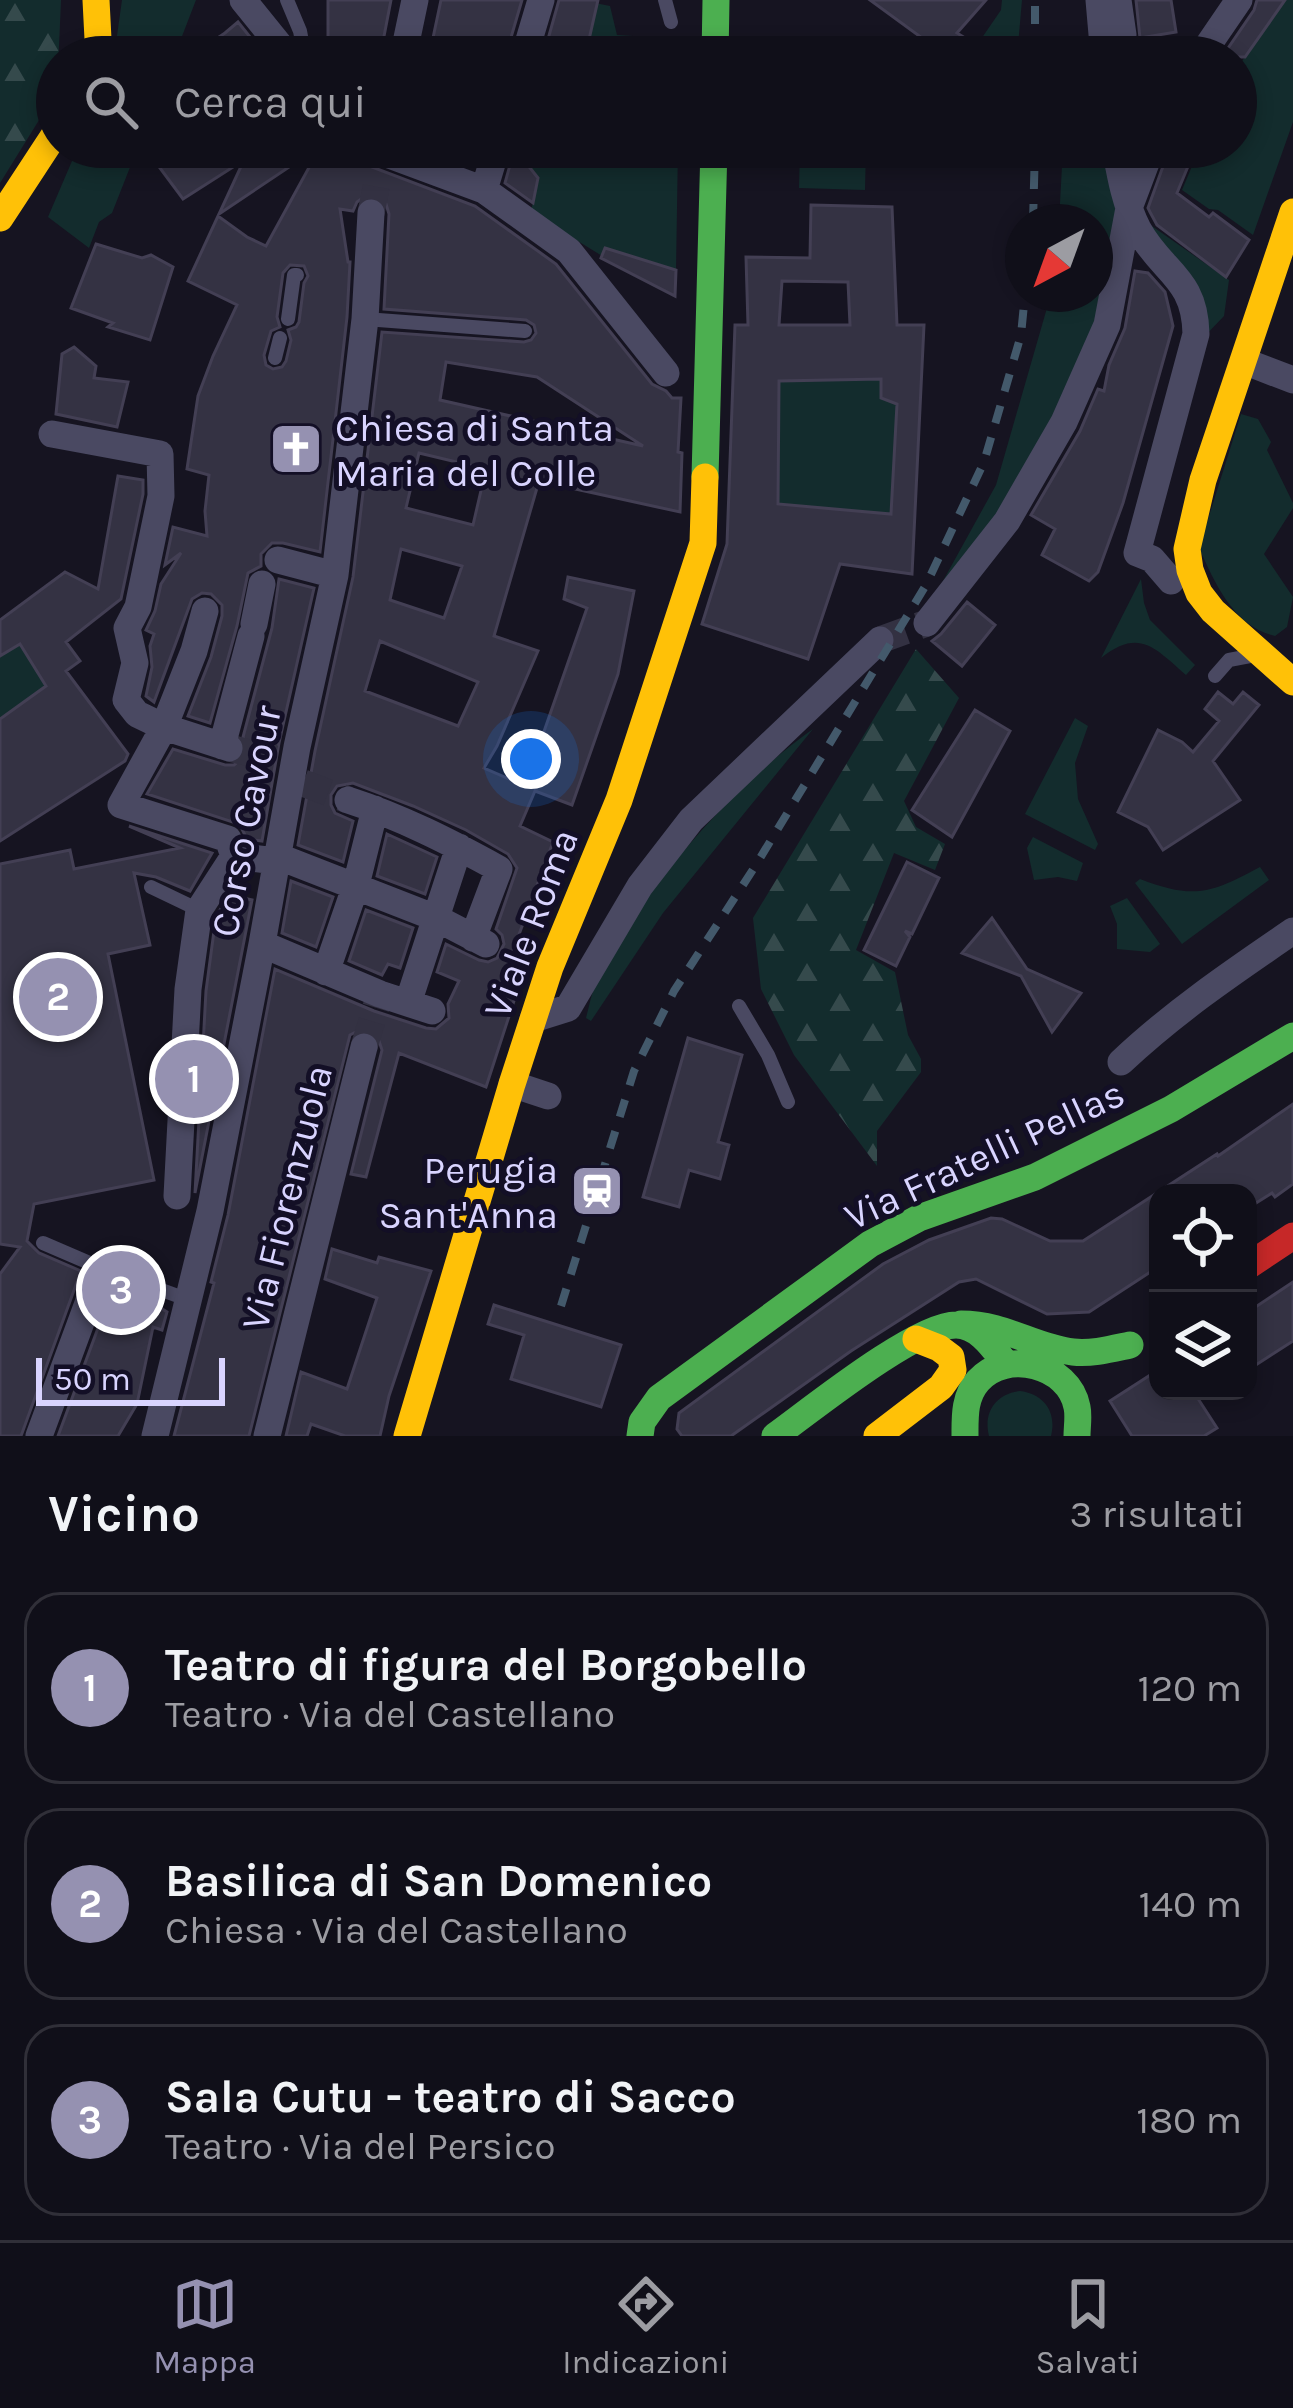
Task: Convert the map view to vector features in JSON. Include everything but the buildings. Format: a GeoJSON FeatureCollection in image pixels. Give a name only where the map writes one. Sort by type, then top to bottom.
{"type":"FeatureCollection","features":[{"type":"Feature","properties":{"kind":"street"},"geometry":{"type":"LineString","coordinates":[[96,0],[98,36]]}},
{"type":"Feature","properties":{"kind":"street"},"geometry":{"type":"LineString","coordinates":[[243,0],[272,36]]}},
{"type":"Feature","properties":{"kind":"street"},"geometry":{"type":"LineString","coordinates":[[408,36],[415,0]]}},
{"type":"Feature","properties":{"kind":"street"},"geometry":{"type":"LineString","coordinates":[[530,36],[541,0]]}},
{"type":"Feature","properties":{"kind":"street"},"geometry":{"type":"LineString","coordinates":[[715,36],[716,0]]}},
{"type":"Feature","properties":{"kind":"street"},"geometry":{"type":"LineString","coordinates":[[1099,0],[1102,36]]}},
{"type":"Feature","properties":{"kind":"street"},"geometry":{"type":"LineString","coordinates":[[1118,0],[1127,36]]}},
{"type":"Feature","properties":{"kind":"street"},"geometry":{"type":"LineString","coordinates":[[1213,36],[1232,4]]}},
{"type":"Feature","properties":{"kind":"street"},"geometry":{"type":"LineString","coordinates":[[0,218],[36,163]]}},
{"type":"Feature","properties":{"kind":"street"},"geometry":{"type":"LineString","coordinates":[[419,168],[484,190],[569,251],[666,373]]}},
{"type":"Feature","properties":{"kind":"street"},"geometry":{"type":"LineString","coordinates":[[484,190],[491,168]]}},
{"type":"Feature","properties":{"kind":"street","name":"Viale Roma"},"geometry":{"type":"LineString","coordinates":[[407,1436],[550,967],[619,800],[703,543],[714,168]]}},
{"type":"Feature","properties":{"kind":"street"},"geometry":{"type":"LineString","coordinates":[[1120,168],[1140,232],[1186,289],[1196,309],[1196,334],[1137,553],[1152,559],[1171,581],[1185,616],[1222,668],[1285,692]]}},
{"type":"Feature","properties":{"kind":"street"},"geometry":{"type":"LineString","coordinates":[[927,623],[1006,521],[1064,422],[1106,325],[1129,208],[1144,168]]}},
{"type":"Feature","properties":{"kind":"street"},"geometry":{"type":"LineString","coordinates":[[1285,692],[1261,653],[1198,593],[1186,549],[1203,480],[1293,212]]}},
{"type":"Feature","properties":{"kind":"street","name":"Corso Cavour"},"geometry":{"type":"LineString","coordinates":[[155,1436],[210,1211],[291,772],[335,575],[365,319],[357,278],[371,213]]}},
{"type":"Feature","properties":{"kind":"street"},"geometry":{"type":"LineString","coordinates":[[1254,365],[1293,380]]}},
{"type":"Feature","properties":{"kind":"street"},"geometry":{"type":"LineString","coordinates":[[52,434],[160,454],[160,496],[138,608],[127,628],[135,663],[126,700],[137,714],[225,747],[262,584]]}},
{"type":"Feature","properties":{"kind":"street"},"geometry":{"type":"LineString","coordinates":[[1171,581],[1170,556],[1180,520],[1203,480]]}},
{"type":"Feature","properties":{"kind":"street"},"geometry":{"type":"LineString","coordinates":[[278,560],[335,575]]}},
{"type":"Feature","properties":{"kind":"street"},"geometry":{"type":"LineString","coordinates":[[235,856],[228,838],[121,805],[164,727],[202,623],[251,637]]}},
{"type":"Feature","properties":{"kind":"street"},"geometry":{"type":"LineString","coordinates":[[533,1019],[568,1008],[640,886],[691,820],[880,640]]}},
{"type":"Feature","properties":{"kind":"street"},"geometry":{"type":"LineString","coordinates":[[235,856],[277,859],[356,885],[481,942],[499,868],[362,804],[356,885],[326,971]]}},
{"type":"Feature","properties":{"kind":"street"},"geometry":{"type":"LineString","coordinates":[[262,944],[379,999],[420,1007],[436,918],[459,847]]}},
{"type":"Feature","properties":{"kind":"street"},"geometry":{"type":"LineString","coordinates":[[177,1196],[188,989],[199,910],[235,856]]}},
{"type":"Feature","properties":{"kind":"street"},"geometry":{"type":"LineString","coordinates":[[1121,1062],[1226,977],[1293,932]]}},
{"type":"Feature","properties":{"kind":"street","name":"Via Fratelli Pellas"},"geometry":{"type":"LineString","coordinates":[[640,1436],[641,1422],[656,1392],[870,1244],[919,1218],[1035,1177],[1171,1109],[1293,1036]]}},
{"type":"Feature","properties":{"kind":"street","name":"Via Fiorenzuola"},"geometry":{"type":"LineString","coordinates":[[267,1436],[364,1047]]}},
{"type":"Feature","properties":{"kind":"street"},"geometry":{"type":"LineString","coordinates":[[512,1084],[548,1096]]}},
{"type":"Feature","properties":{"kind":"street"},"geometry":{"type":"LineString","coordinates":[[1257,1260],[1293,1236]]}},
{"type":"Feature","properties":{"kind":"street"},"geometry":{"type":"LineString","coordinates":[[39,1436],[101,1268]]}},
{"type":"Feature","properties":{"kind":"street"},"geometry":{"type":"LineString","coordinates":[[775,1436],[938,1330],[976,1323],[1000,1326],[1072,1352],[1130,1345]]}},
{"type":"Feature","properties":{"kind":"street"},"geometry":{"type":"LineString","coordinates":[[938,1330],[964,1350],[1004,1368],[1041,1365],[1056,1373],[1069,1386],[1080,1414],[1079,1434]]}},
{"type":"Feature","properties":{"kind":"street"},"geometry":{"type":"LineString","coordinates":[[882,1433],[940,1387],[952,1370],[951,1357],[939,1348],[938,1330]]}},
{"type":"Feature","properties":{"kind":"street"},"geometry":{"type":"LineString","coordinates":[[1069,1386],[1149,1332]]}},
{"type":"Feature","properties":{"kind":"street"},"geometry":{"type":"LineString","coordinates":[[882,1433],[959,1426],[971,1390],[1004,1368],[1059,1348]]}},
{"type":"Feature","properties":{"kind":"lane"},"geometry":{"type":"LineString","coordinates":[[287,0],[301,36]]}},
{"type":"Feature","properties":{"kind":"lane"},"geometry":{"type":"LineString","coordinates":[[665,0],[671,22]]}},
{"type":"Feature","properties":{"kind":"lane"},"geometry":{"type":"LineString","coordinates":[[288,319],[293,275],[297,275]]}},
{"type":"Feature","properties":{"kind":"lane"},"geometry":{"type":"LineString","coordinates":[[365,319],[525,331]]}},
{"type":"Feature","properties":{"kind":"lane"},"geometry":{"type":"LineString","coordinates":[[275,358],[280,338]]}},
{"type":"Feature","properties":{"kind":"lane"},"geometry":{"type":"LineString","coordinates":[[1222,668],[1261,653]]}},
{"type":"Feature","properties":{"kind":"lane"},"geometry":{"type":"LineString","coordinates":[[151,887],[199,910]]}},
{"type":"Feature","properties":{"kind":"lane"},"geometry":{"type":"LineString","coordinates":[[739,1006],[788,1102]]}},
{"type":"Feature","properties":{"kind":"lane"},"geometry":{"type":"LineString","coordinates":[[43,1243],[189,1300]]}},
{"type":"Feature","properties":{"kind":"green space"},"geometry":{"type":"Polygon","coordinates":[[[0,0],[61,0],[59,36],[36,36],[36,125],[0,183],[0,0]]]}},
{"type":"Feature","properties":{"kind":"green space"},"geometry":{"type":"Polygon","coordinates":[[[122,0],[196,0],[182,36],[117,36],[122,0]]]}},
{"type":"Feature","properties":{"kind":"green space"},"geometry":{"type":"Polygon","coordinates":[[[580,0],[610,6],[617,35],[633,36],[583,36],[580,0]]]}},
{"type":"Feature","properties":{"kind":"green space"},"geometry":{"type":"Polygon","coordinates":[[[1002,0],[1022,0],[1019,36],[983,36],[1001,10],[1002,0]]]}},
{"type":"Feature","properties":{"kind":"green space"},"geometry":{"type":"Polygon","coordinates":[[[1284,0],[1293,0],[1293,122],[1253,235],[1182,190],[1191,168],[1257,168],[1257,39],[1284,0]]]}},
{"type":"Feature","properties":{"kind":"green space"},"geometry":{"type":"Polygon","coordinates":[[[69,168],[130,168],[112,213],[99,222],[89,248],[48,217],[69,168]]]}},
{"type":"Feature","properties":{"kind":"green space"},"geometry":{"type":"Polygon","coordinates":[[[530,168],[678,168],[676,270],[641,259],[628,272],[531,212],[537,178],[530,168]]]}},
{"type":"Feature","properties":{"kind":"green space"},"geometry":{"type":"Polygon","coordinates":[[[799,168],[866,168],[865,190],[799,188],[799,168]]]}},
{"type":"Feature","properties":{"kind":"green space"},"geometry":{"type":"Polygon","coordinates":[[[1062,168],[1111,168],[1118,217],[1113,243],[1113,204],[1060,204],[1062,168]]]}},
{"type":"Feature","properties":{"kind":"green space"},"geometry":{"type":"Polygon","coordinates":[[[1139,217],[1229,280],[1224,316],[1202,339],[1139,217]]]}},
{"type":"Feature","properties":{"kind":"green space"},"geometry":{"type":"Polygon","coordinates":[[[1046,312],[1100,312],[1047,434],[985,534],[933,599],[996,485],[1046,312]]]}},
{"type":"Feature","properties":{"kind":"green space"},"geometry":{"type":"Polygon","coordinates":[[[881,379],[881,397],[897,404],[891,514],[778,504],[779,381],[881,379]]]}},
{"type":"Feature","properties":{"kind":"green space"},"geometry":{"type":"Polygon","coordinates":[[[1241,414],[1258,419],[1271,442],[1267,450],[1293,503],[1264,554],[1293,597],[1287,627],[1275,636],[1237,613],[1199,548],[1241,414]]]}},
{"type":"Feature","properties":{"kind":"green space"},"geometry":{"type":"Polygon","coordinates":[[[1141,579],[1150,620],[1195,665],[1186,675],[1155,649],[1136,643],[1101,658],[1141,579]]]}},
{"type":"Feature","properties":{"kind":"green space"},"geometry":{"type":"Polygon","coordinates":[[[0,643],[6,652],[20,645],[46,686],[0,719],[0,643]]]}},
{"type":"Feature","properties":{"kind":"green space"},"geometry":{"type":"Polygon","coordinates":[[[916,649],[959,698],[904,801],[916,827],[945,844],[935,870],[894,853],[856,950],[895,972],[908,1035],[921,1059],[921,1072],[877,1131],[877,1166],[794,1055],[761,989],[753,918],[916,649]]]}},
{"type":"Feature","properties":{"kind":"green space"},"geometry":{"type":"Polygon","coordinates":[[[1075,718],[1088,726],[1075,763],[1078,799],[1098,844],[1095,850],[1025,814],[1075,718]]]}},
{"type":"Feature","properties":{"kind":"green space"},"geometry":{"type":"Polygon","coordinates":[[[813,729],[663,913],[591,1021],[586,1018],[600,973],[666,873],[722,808],[813,729]]]}},
{"type":"Feature","properties":{"kind":"green space"},"geometry":{"type":"Polygon","coordinates":[[[1033,837],[1083,863],[1077,881],[1034,880],[1027,848],[1033,837]]]}},
{"type":"Feature","properties":{"kind":"green space"},"geometry":{"type":"Polygon","coordinates":[[[1260,867],[1269,880],[1182,944],[1135,883],[1140,879],[1175,890],[1202,891],[1260,867]]]}},
{"type":"Feature","properties":{"kind":"green space"},"geometry":{"type":"Polygon","coordinates":[[[1127,898],[1160,944],[1150,952],[1117,949],[1117,924],[1110,906],[1127,898]]]}},
{"type":"Feature","properties":{"kind":"green space"},"geometry":{"type":"Polygon","coordinates":[[[1020,1391],[1047,1406],[1051,1436],[989,1436],[993,1406],[1020,1391]]]}},
{"type":"Feature","properties":{"kind":"tunnel"},"geometry":{"type":"LineString","coordinates":[[371,213],[379,173]]}},
{"type":"Feature","properties":{"kind":"tunnel"},"geometry":{"type":"LineString","coordinates":[[880,640],[927,623]]}},
{"type":"Feature","properties":{"kind":"tunnel"},"geometry":{"type":"LineString","coordinates":[[229,748],[275,759]]}},
{"type":"Feature","properties":{"kind":"tunnel"},"geometry":{"type":"LineString","coordinates":[[303,783],[348,800]]}},
{"type":"Feature","properties":{"kind":"tunnel"},"geometry":{"type":"LineString","coordinates":[[364,1047],[377,1004]]}},
{"type":"Feature","properties":{"kind":"railway"},"geometry":{"type":"LineString","coordinates":[[1035,0],[1035,36]]}},
{"type":"Feature","properties":{"kind":"railway"},"geometry":{"type":"LineString","coordinates":[[1033,204],[1034,168]]}},
{"type":"Feature","properties":{"kind":"railway"},"geometry":{"type":"LineString","coordinates":[[561,1306],[634,1071],[674,991],[926,585],[984,462],[1021,335],[1023,312]]}},
{"type":"Feature","properties":{"kind":"traffic: fast"},"geometry":{"type":"LineString","coordinates":[[715,36],[716,0]]}},
{"type":"Feature","properties":{"kind":"traffic: fast"},"geometry":{"type":"LineString","coordinates":[[705,477],[713,168]]}},
{"type":"Feature","properties":{"kind":"traffic: fast"},"geometry":{"type":"LineString","coordinates":[[640,1436],[642,1422],[659,1398],[870,1244],[919,1218],[1035,1177],[1171,1109],[1293,1036]]}},
{"type":"Feature","properties":{"kind":"traffic: fast"},"geometry":{"type":"LineString","coordinates":[[961,1324],[992,1328],[1073,1352],[1130,1345]]}},
{"type":"Feature","properties":{"kind":"traffic: fast"},"geometry":{"type":"LineString","coordinates":[[775,1436],[864,1371],[938,1329],[956,1325],[972,1329],[1006,1364]]}},
{"type":"Feature","properties":{"kind":"traffic: fast"},"geometry":{"type":"LineString","coordinates":[[965,1436],[973,1387],[990,1371],[1020,1364],[1050,1371],[1072,1392],[1078,1410],[1077,1436]]}},
{"type":"Feature","properties":{"kind":"traffic: slow"},"geometry":{"type":"LineString","coordinates":[[96,0],[98,36]]}},
{"type":"Feature","properties":{"kind":"traffic: slow"},"geometry":{"type":"LineString","coordinates":[[0,218],[36,163]]}},
{"type":"Feature","properties":{"kind":"traffic: slow"},"geometry":{"type":"LineString","coordinates":[[1293,212],[1203,480],[1187,549],[1199,593],[1213,611],[1293,682]]}},
{"type":"Feature","properties":{"kind":"traffic: slow"},"geometry":{"type":"LineString","coordinates":[[407,1436],[550,967],[619,800],[703,543],[705,477]]}},
{"type":"Feature","properties":{"kind":"traffic: slow"},"geometry":{"type":"LineString","coordinates":[[877,1436],[941,1387],[953,1370],[951,1357],[916,1339]]}},
{"type":"Feature","properties":{"kind":"traffic: jam"},"geometry":{"type":"LineString","coordinates":[[1257,1260],[1293,1236]]}},
{"type":"Feature","properties":{"kind":"place","name":"Chiesa di Santa Maria del Colle"},"geometry":{"type":"Point","coordinates":[296,449]}},
{"type":"Feature","properties":{"kind":"place","name":"Basilica di San Domenico"},"geometry":{"type":"Point","coordinates":[58,997]}},
{"type":"Feature","properties":{"kind":"place","name":"Teatro di figura del Borgobello"},"geometry":{"type":"Point","coordinates":[194,1079]}},
{"type":"Feature","properties":{"kind":"place","name":"Perugia Sant'Anna"},"geometry":{"type":"Point","coordinates":[597,1191]}},
{"type":"Feature","properties":{"kind":"place","name":"Sala Cutu - teatro di Sacco"},"geometry":{"type":"Point","coordinates":[121,1290]}}]}
